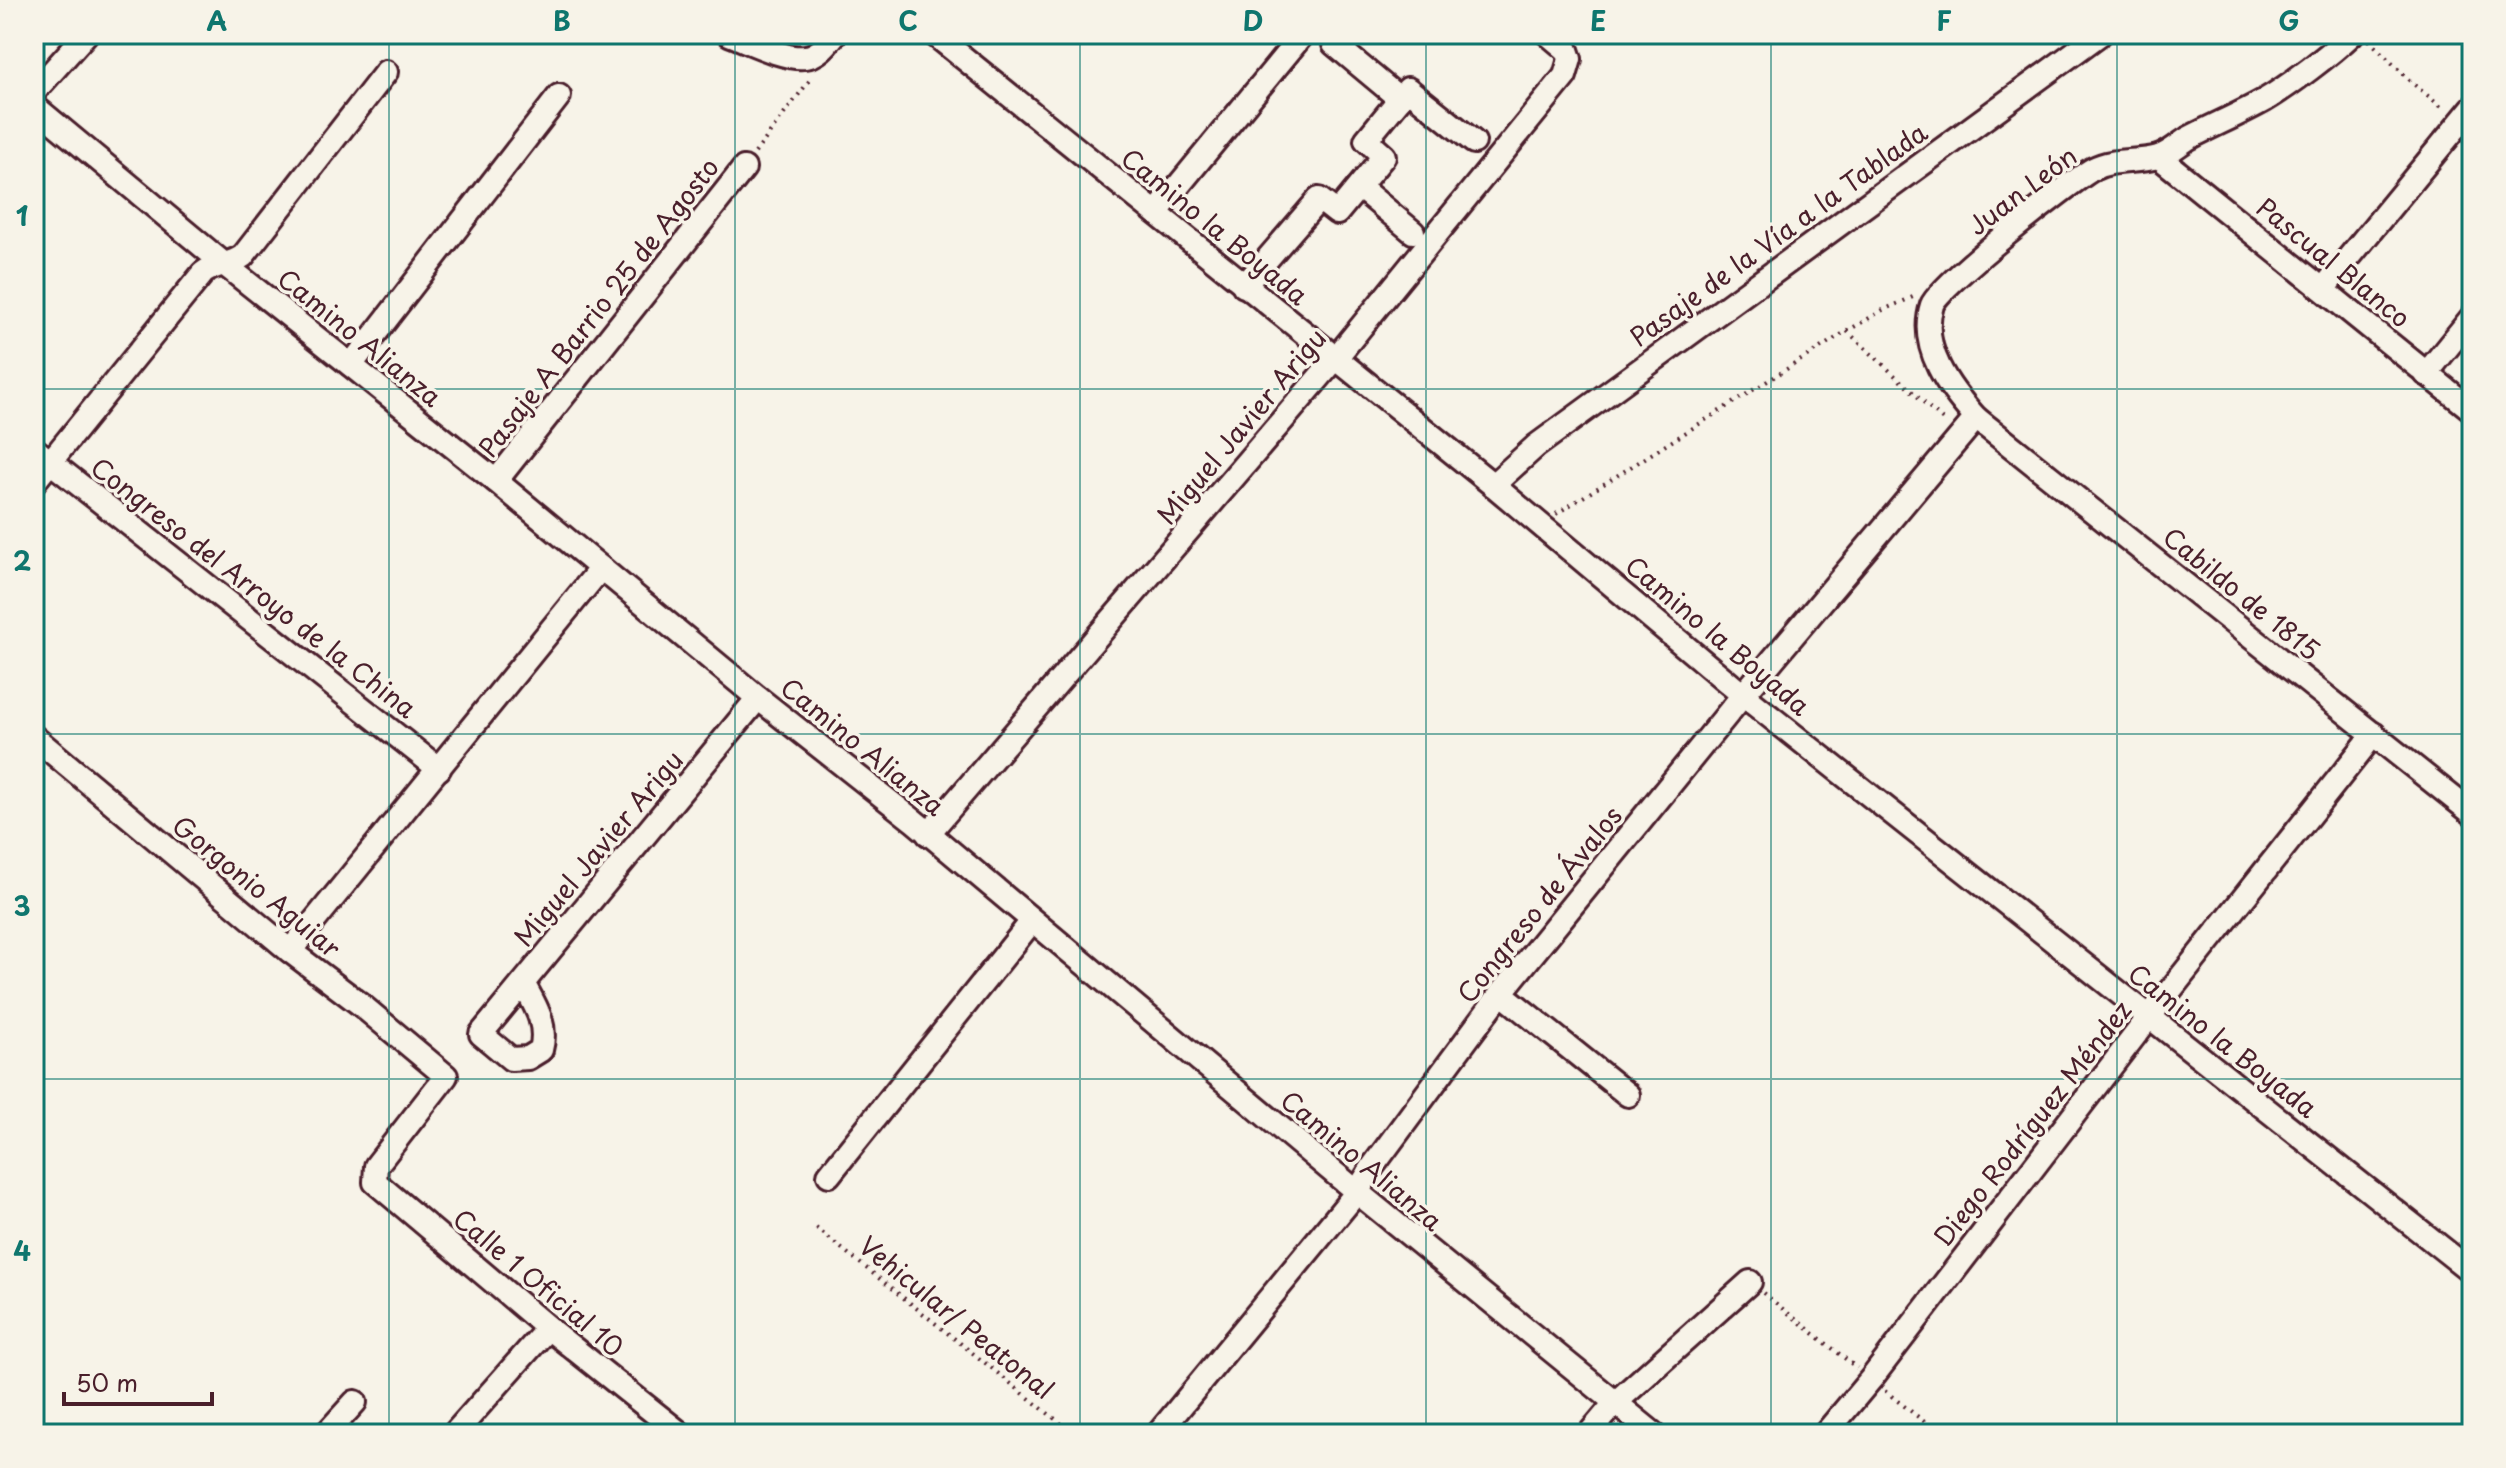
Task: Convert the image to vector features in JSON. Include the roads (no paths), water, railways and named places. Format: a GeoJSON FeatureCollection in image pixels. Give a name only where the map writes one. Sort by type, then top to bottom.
{"type":"FeatureCollection","features":[{"type":"Feature","properties":{"kind":"street"},"geometry":{"type":"LineString","coordinates":[[34,92],[86,34]]}},
{"type":"Feature","properties":{"kind":"street"},"geometry":{"type":"LineString","coordinates":[[729,34],[788,56],[805,58],[828,42]]}},
{"type":"Feature","properties":{"kind":"street","name":"Camino la Boyada"},"geometry":{"type":"LineString","coordinates":[[934,34],[1493,485],[1743,695],[2472,1272]]}},
{"type":"Feature","properties":{"kind":"street"},"geometry":{"type":"LineString","coordinates":[[1156,213],[1303,34]]}},
{"type":"Feature","properties":{"kind":"street","name":"Pasaje de la Vía a la Tablada"},"geometry":{"type":"LineString","coordinates":[[1493,485],[1536,446],[2100,34]]}},
{"type":"Feature","properties":{"kind":"street","name":"Juan León"},"geometry":{"type":"LineString","coordinates":[[1976,418],[1950,386],[1933,352],[1930,313],[1936,295],[2093,169],[2125,160],[2159,157],[2267,99],[2353,35]]}},
{"type":"Feature","properties":{"kind":"street","name":"Miguel Javier Arigu"},"geometry":{"type":"LineString","coordinates":[[928,834],[1335,359],[1565,76],[1570,59],[1554,39]]}},
{"type":"Feature","properties":{"kind":"street"},"geometry":{"type":"LineString","coordinates":[[1334,44],[1400,99]]}},
{"type":"Feature","properties":{"kind":"street"},"geometry":{"type":"LineString","coordinates":[[34,482],[42,456],[203,273],[214,265],[243,256],[386,72]]}},
{"type":"Feature","properties":{"kind":"street"},"geometry":{"type":"LineString","coordinates":[[1244,286],[1319,199],[1337,213],[1359,187],[1384,156],[1366,140],[1408,89],[1474,142]]}},
{"type":"Feature","properties":{"kind":"street"},"geometry":{"type":"LineString","coordinates":[[351,365],[559,96]]}},
{"type":"Feature","properties":{"kind":"street","name":"Camino Alianza"},"geometry":{"type":"LineString","coordinates":[[34,106],[224,264],[496,481],[928,834],[1357,1192],[1654,1434]]}},
{"type":"Feature","properties":{"kind":"street"},"geometry":{"type":"LineString","coordinates":[[2323,289],[2467,115]]}},
{"type":"Feature","properties":{"kind":"street","name":"Pascual Blanco"},"geometry":{"type":"LineString","coordinates":[[2159,157],[2472,410]]}},
{"type":"Feature","properties":{"kind":"street","name":"Pasaje A Barrio 25 de Agosto"},"geometry":{"type":"LineString","coordinates":[[496,481],[744,168]]}},
{"type":"Feature","properties":{"kind":"street"},"geometry":{"type":"LineString","coordinates":[[1359,187],[1413,232]]}},
{"type":"Feature","properties":{"kind":"street"},"geometry":{"type":"LineString","coordinates":[[2426,374],[2472,317]]}},
{"type":"Feature","properties":{"kind":"street","name":"Congreso de Ávalos"},"geometry":{"type":"LineString","coordinates":[[1158,1434],[1357,1192],[1501,993],[1743,695],[1976,418]]}},
{"type":"Feature","properties":{"kind":"street","name":"Cabildo de 1815"},"geometry":{"type":"LineString","coordinates":[[1976,418],[2472,813]]}},
{"type":"Feature","properties":{"kind":"street","name":"Congreso del Arroyo de la China"},"geometry":{"type":"LineString","coordinates":[[42,456],[439,769]]}},
{"type":"Feature","properties":{"kind":"street"},"geometry":{"type":"LineString","coordinates":[[290,951],[601,568]]}},
{"type":"Feature","properties":{"kind":"street","name":"Miguel Javier Arigu"},"geometry":{"type":"LineString","coordinates":[[523,983],[539,1013],[545,1035],[541,1050],[528,1058],[511,1059],[481,1034],[523,983],[758,698]]}},
{"type":"Feature","properties":{"kind":"street","name":"Diego Rodríguez Méndez"},"geometry":{"type":"LineString","coordinates":[[1825,1434],[2374,734]]}},
{"type":"Feature","properties":{"kind":"street","name":"Gorgonio Aguiar"},"geometry":{"type":"LineString","coordinates":[[34,737],[290,951],[360,1004],[446,1076],[376,1166]]}},
{"type":"Feature","properties":{"kind":"street"},"geometry":{"type":"LineString","coordinates":[[829,1175],[1032,921]]}},
{"type":"Feature","properties":{"kind":"street"},"geometry":{"type":"LineString","coordinates":[[1501,993],[1628,1095]]}},
{"type":"Feature","properties":{"kind":"street","name":"Calle 1 Oficial 10"},"geometry":{"type":"LineString","coordinates":[[376,1166],[375,1182],[548,1328],[681,1434]]}},
{"type":"Feature","properties":{"kind":"street"},"geometry":{"type":"LineString","coordinates":[[1589,1434],[1615,1403],[1750,1282]]}},
{"type":"Feature","properties":{"kind":"street"},"geometry":{"type":"LineString","coordinates":[[454,1434],[548,1328]]}},
{"type":"Feature","properties":{"kind":"street"},"geometry":{"type":"LineString","coordinates":[[326,1434],[355,1402]]}}]}
